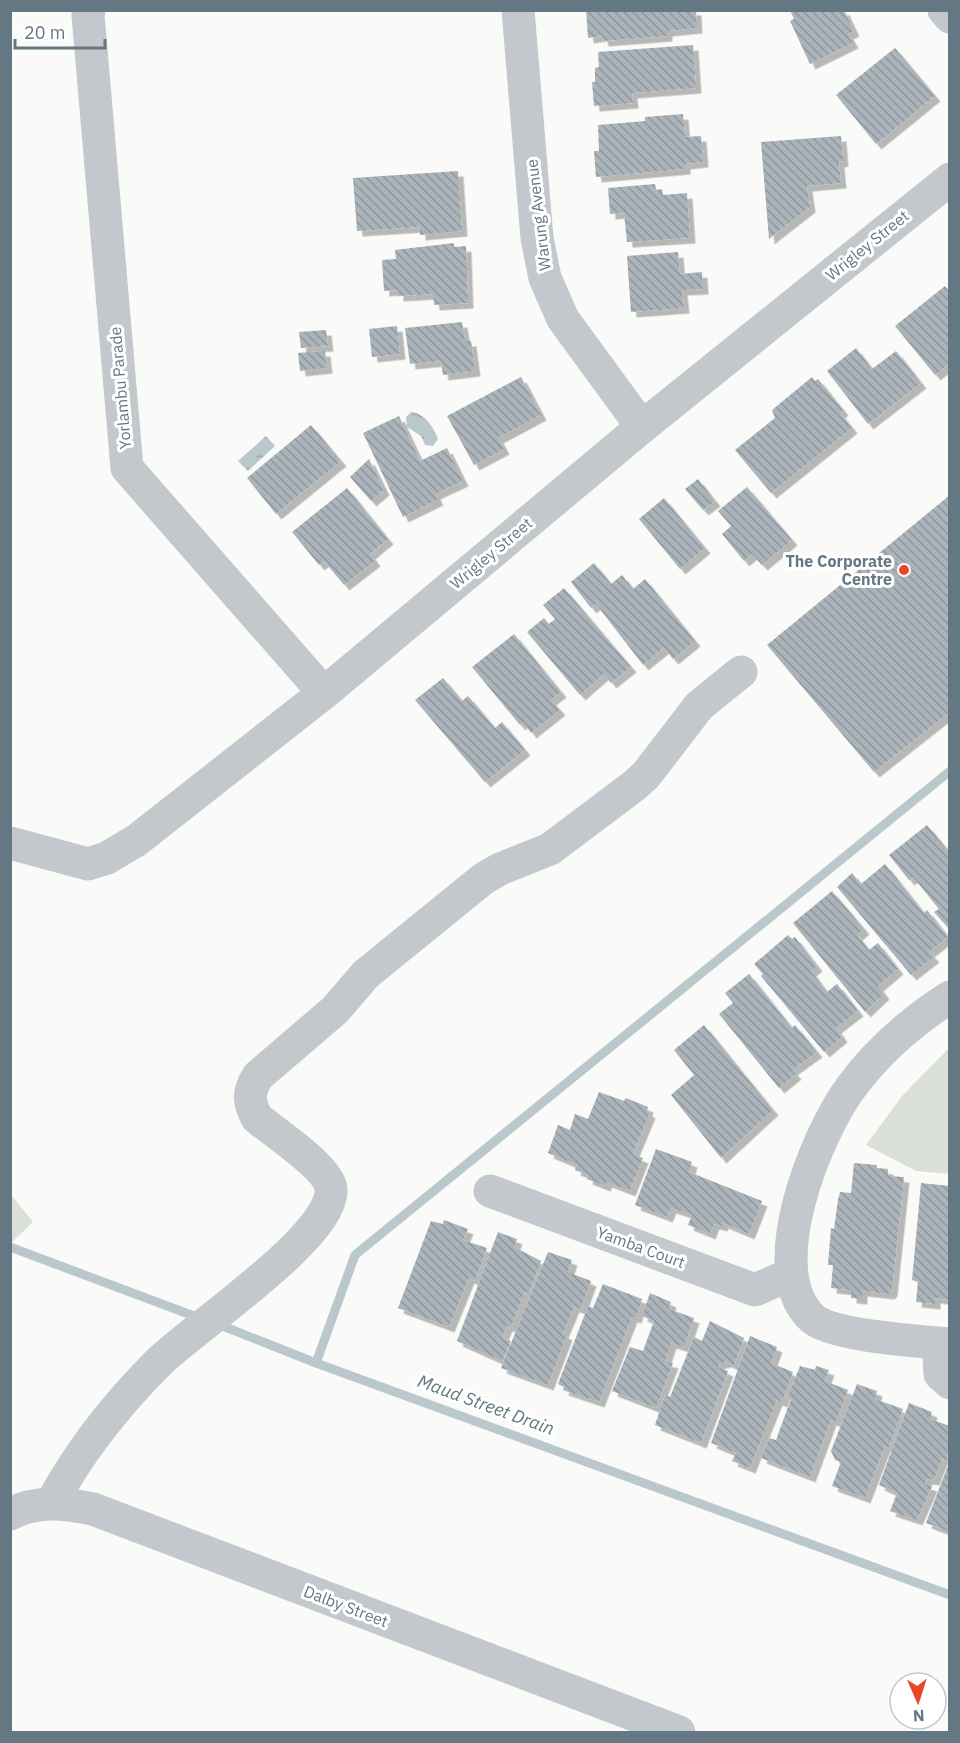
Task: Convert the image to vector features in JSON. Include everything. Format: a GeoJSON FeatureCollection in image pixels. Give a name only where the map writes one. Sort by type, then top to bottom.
{"type":"FeatureCollection","features":[{"type":"Feature","properties":{"kind":"street","name":"Yorlambu Parade"},"geometry":{"type":"LineString","coordinates":[[90,10],[88,15],[127,468],[324,693]]}},
{"type":"Feature","properties":{"kind":"street","name":"Warung Avenue"},"geometry":{"type":"LineString","coordinates":[[518,10],[537,238],[545,278],[563,319],[642,427]]}},
{"type":"Feature","properties":{"kind":"street"},"geometry":{"type":"LineString","coordinates":[[944,10],[950,17]]}},
{"type":"Feature","properties":{"kind":"street","name":"Wrigley Street"},"geometry":{"type":"LineString","coordinates":[[10,843],[88,864],[107,858],[137,840],[324,693],[642,427],[950,179]]}},
{"type":"Feature","properties":{"kind":"street"},"geometry":{"type":"LineString","coordinates":[[51,1503],[87,1443],[143,1379],[173,1349],[305,1239],[324,1214],[331,1191],[330,1182],[318,1168],[257,1118],[249,1098],[251,1087],[258,1076],[335,1010],[366,974],[483,879],[500,869],[550,849],[635,786],[699,706],[741,672]]}},
{"type":"Feature","properties":{"kind":"street"},"geometry":{"type":"LineString","coordinates":[[950,996],[930,1009],[888,1047],[852,1086],[830,1125],[807,1177],[795,1230],[791,1274],[796,1297],[812,1319],[839,1330],[944,1343],[940,1374],[950,1383]]}},
{"type":"Feature","properties":{"kind":"street","name":"Yamba Court"},"geometry":{"type":"LineString","coordinates":[[489,1191],[755,1290],[791,1274]]}},
{"type":"Feature","properties":{"kind":"street","name":"Dalby Street"},"geometry":{"type":"LineString","coordinates":[[10,1514],[33,1505],[51,1503],[93,1509],[679,1732]]}},
{"type":"Feature","properties":{"kind":"shaded area"},"geometry":{"type":"Polygon","coordinates":[[[949,1048],[949,1174],[916,1171],[866,1145],[902,1096],[949,1048]]]}},
{"type":"Feature","properties":{"kind":"shaded area"},"geometry":{"type":"Polygon","coordinates":[[[11,1195],[33,1222],[11,1243],[11,1195]]]}},
{"type":"Feature","properties":{"kind":"water"},"geometry":{"type":"Polygon","coordinates":[[[411,412],[420,415],[431,425],[438,439],[433,446],[425,445],[421,436],[407,427],[406,417],[411,412]]]}},
{"type":"Feature","properties":{"kind":"water"},"geometry":{"type":"Polygon","coordinates":[[[266,436],[275,446],[248,471],[238,461],[266,436]]]}},
{"type":"Feature","properties":{"kind":"building"},"geometry":{"type":"Polygon","coordinates":[[[586,10],[696,10],[697,28],[667,31],[667,36],[603,41],[602,36],[588,38],[586,10]]]}},
{"type":"Feature","properties":{"kind":"building"},"geometry":{"type":"Polygon","coordinates":[[[790,10],[844,10],[854,31],[848,34],[853,43],[810,64],[790,21],[794,19],[790,10]]]}},
{"type":"Feature","properties":{"kind":"building"},"geometry":{"type":"Polygon","coordinates":[[[693,45],[696,88],[632,93],[633,103],[594,106],[592,82],[595,82],[595,68],[599,67],[598,52],[693,45]]]}},
{"type":"Feature","properties":{"kind":"building"},"geometry":{"type":"Polygon","coordinates":[[[895,48],[935,96],[876,144],[836,95],[895,48]]]}},
{"type":"Feature","properties":{"kind":"building"},"geometry":{"type":"Polygon","coordinates":[[[683,114],[685,137],[701,136],[703,162],[685,164],[685,169],[596,177],[594,151],[599,151],[598,125],[645,121],[645,117],[683,114]]]}},
{"type":"Feature","properties":{"kind":"building"},"geometry":{"type":"Polygon","coordinates":[[[841,136],[843,161],[839,162],[841,183],[807,186],[810,207],[769,239],[761,142],[841,136]]]}},
{"type":"Feature","properties":{"kind":"building"},"geometry":{"type":"Polygon","coordinates":[[[458,171],[462,231],[420,235],[420,227],[357,231],[353,178],[458,171]]]}},
{"type":"Feature","properties":{"kind":"building"},"geometry":{"type":"Polygon","coordinates":[[[655,184],[656,190],[662,189],[663,195],[687,193],[690,238],[627,242],[624,213],[610,214],[608,188],[655,184]]]}},
{"type":"Feature","properties":{"kind":"building"},"geometry":{"type":"Polygon","coordinates":[[[454,243],[454,247],[466,246],[468,303],[434,305],[433,294],[398,296],[398,290],[384,291],[382,260],[396,259],[395,250],[454,243]]]}},
{"type":"Feature","properties":{"kind":"building"},"geometry":{"type":"Polygon","coordinates":[[[678,252],[680,274],[702,272],[703,289],[682,290],[684,308],[631,312],[627,256],[678,252]]]}},
{"type":"Feature","properties":{"kind":"building"},"geometry":{"type":"Polygon","coordinates":[[[945,286],[950,292],[950,363],[935,375],[895,326],[945,286]]]}},
{"type":"Feature","properties":{"kind":"building"},"geometry":{"type":"Polygon","coordinates":[[[462,322],[465,341],[471,341],[475,371],[443,375],[441,361],[410,364],[405,328],[462,322]]]}},
{"type":"Feature","properties":{"kind":"building"},"geometry":{"type":"Polygon","coordinates":[[[397,326],[400,354],[372,357],[369,329],[397,326]]]}},
{"type":"Feature","properties":{"kind":"building"},"geometry":{"type":"Polygon","coordinates":[[[326,330],[328,346],[301,348],[299,332],[326,330]]]}},
{"type":"Feature","properties":{"kind":"building"},"geometry":{"type":"Polygon","coordinates":[[[856,348],[872,369],[896,351],[921,383],[868,424],[827,371],[856,348]]]}},
{"type":"Feature","properties":{"kind":"building"},"geometry":{"type":"Polygon","coordinates":[[[325,351],[327,368],[300,371],[298,353],[325,351]]]}},
{"type":"Feature","properties":{"kind":"building"},"geometry":{"type":"Polygon","coordinates":[[[521,377],[541,415],[498,438],[504,449],[474,465],[447,416],[521,377]]]}},
{"type":"Feature","properties":{"kind":"building"},"geometry":{"type":"Polygon","coordinates":[[[812,377],[815,381],[818,379],[843,410],[840,413],[852,428],[771,493],[735,450],[775,418],[772,410],[812,377]]]}},
{"type":"Feature","properties":{"kind":"building"},"geometry":{"type":"Polygon","coordinates":[[[399,416],[420,461],[447,448],[463,481],[435,494],[438,500],[403,517],[363,433],[399,416]]]}},
{"type":"Feature","properties":{"kind":"building"},"geometry":{"type":"Polygon","coordinates":[[[311,425],[341,461],[276,514],[247,478],[311,425]]]}},
{"type":"Feature","properties":{"kind":"building"},"geometry":{"type":"Polygon","coordinates":[[[369,459],[384,490],[371,501],[350,477],[369,459]]]}},
{"type":"Feature","properties":{"kind":"building"},"geometry":{"type":"Polygon","coordinates":[[[698,479],[715,501],[703,510],[685,489],[698,479]]]}},
{"type":"Feature","properties":{"kind":"building"},"geometry":{"type":"Polygon","coordinates":[[[747,487],[792,540],[762,565],[752,554],[744,561],[722,534],[731,526],[718,511],[747,487]]]}},
{"type":"Feature","properties":{"kind":"building"},"geometry":{"type":"Polygon","coordinates":[[[347,488],[388,539],[370,554],[375,561],[344,585],[324,561],[319,565],[292,532],[347,488]]]}},
{"type":"Feature","properties":{"kind":"building","name":"The Corporate Centre"},"geometry":{"type":"Polygon","coordinates":[[[950,495],[950,712],[874,772],[767,645],[950,495]]]}},
{"type":"Feature","properties":{"kind":"building"},"geometry":{"type":"Polygon","coordinates":[[[664,498],[705,548],[680,569],[639,519],[664,498]]]}},
{"type":"Feature","properties":{"kind":"building"},"geometry":{"type":"Polygon","coordinates":[[[594,563],[611,584],[622,575],[633,589],[645,579],[695,641],[673,659],[664,648],[643,665],[596,604],[591,608],[571,582],[594,563]]]}},
{"type":"Feature","properties":{"kind":"building"},"geometry":{"type":"Polygon","coordinates":[[[564,588],[631,667],[611,683],[604,674],[580,695],[527,632],[544,618],[549,624],[555,619],[543,605],[564,588]]]}},
{"type":"Feature","properties":{"kind":"building"},"geometry":{"type":"Polygon","coordinates":[[[514,634],[561,692],[551,700],[560,710],[531,733],[523,722],[520,725],[472,667],[514,634]]]}},
{"type":"Feature","properties":{"kind":"building"},"geometry":{"type":"Polygon","coordinates":[[[443,678],[462,701],[468,696],[495,728],[502,722],[525,750],[485,782],[415,700],[443,678]]]}},
{"type":"Feature","properties":{"kind":"building"},"geometry":{"type":"Polygon","coordinates":[[[927,825],[950,853],[950,930],[934,912],[939,909],[913,877],[909,880],[889,855],[927,825]]]}},
{"type":"Feature","properties":{"kind":"building"},"geometry":{"type":"Polygon","coordinates":[[[885,864],[924,913],[927,910],[948,937],[929,952],[934,957],[911,975],[837,887],[852,873],[861,884],[885,864]]]}},
{"type":"Feature","properties":{"kind":"building"},"geometry":{"type":"Polygon","coordinates":[[[832,891],[864,929],[857,935],[869,950],[878,943],[898,969],[878,986],[884,994],[865,1012],[793,923],[832,891]]]}},
{"type":"Feature","properties":{"kind":"building"},"geometry":{"type":"Polygon","coordinates":[[[788,935],[792,939],[795,937],[817,966],[811,971],[827,992],[837,984],[858,1011],[836,1028],[842,1037],[824,1052],[761,976],[763,974],[754,964],[788,935]]]}},
{"type":"Feature","properties":{"kind":"building"},"geometry":{"type":"Polygon","coordinates":[[[749,974],[792,1028],[795,1025],[817,1052],[792,1070],[796,1074],[779,1088],[719,1014],[733,1003],[725,993],[749,974]]]}},
{"type":"Feature","properties":{"kind":"building"},"geometry":{"type":"Polygon","coordinates":[[[704,1025],[773,1110],[721,1158],[671,1095],[694,1075],[674,1050],[704,1025]]]}},
{"type":"Feature","properties":{"kind":"building"},"geometry":{"type":"Polygon","coordinates":[[[599,1092],[624,1101],[626,1098],[648,1107],[647,1111],[650,1113],[633,1154],[643,1158],[630,1191],[607,1182],[605,1186],[587,1179],[588,1175],[575,1170],[577,1165],[548,1153],[558,1125],[570,1130],[575,1114],[588,1119],[599,1092]]]}},
{"type":"Feature","properties":{"kind":"building"},"geometry":{"type":"Polygon","coordinates":[[[656,1149],[692,1162],[689,1172],[762,1201],[749,1234],[723,1223],[722,1226],[714,1224],[710,1234],[688,1225],[692,1215],[671,1208],[667,1217],[635,1205],[656,1149]]]}},
{"type":"Feature","properties":{"kind":"building"},"geometry":{"type":"Polygon","coordinates":[[[854,1163],[877,1165],[877,1168],[888,1169],[888,1176],[904,1177],[892,1291],[889,1294],[862,1291],[862,1299],[851,1298],[851,1290],[831,1288],[833,1265],[828,1265],[831,1228],[834,1229],[840,1192],[851,1193],[854,1163]]]}},
{"type":"Feature","properties":{"kind":"building"},"geometry":{"type":"Polygon","coordinates":[[[921,1183],[950,1186],[950,1300],[935,1298],[935,1304],[916,1302],[918,1282],[912,1280],[921,1183]]]}},
{"type":"Feature","properties":{"kind":"building"},"geometry":{"type":"Polygon","coordinates":[[[444,1220],[468,1229],[463,1240],[487,1248],[475,1281],[469,1278],[449,1327],[398,1308],[431,1221],[443,1224],[444,1220]]]}},
{"type":"Feature","properties":{"kind":"building"},"geometry":{"type":"Polygon","coordinates":[[[498,1232],[517,1239],[514,1247],[541,1261],[529,1293],[525,1292],[511,1327],[507,1326],[502,1338],[511,1341],[502,1361],[457,1341],[498,1232]]]}},
{"type":"Feature","properties":{"kind":"building"},"geometry":{"type":"Polygon","coordinates":[[[548,1252],[572,1260],[568,1272],[591,1281],[581,1309],[574,1307],[563,1333],[567,1335],[548,1385],[501,1368],[548,1252]]]}},
{"type":"Feature","properties":{"kind":"building"},"geometry":{"type":"Polygon","coordinates":[[[603,1284],[642,1299],[636,1318],[632,1317],[599,1402],[563,1390],[564,1387],[558,1384],[588,1306],[593,1308],[603,1284]]]}},
{"type":"Feature","properties":{"kind":"building"},"geometry":{"type":"Polygon","coordinates":[[[650,1293],[671,1302],[669,1309],[694,1318],[684,1347],[671,1343],[665,1361],[673,1363],[656,1408],[612,1391],[630,1347],[643,1351],[654,1321],[642,1316],[650,1293]]]}},
{"type":"Feature","properties":{"kind":"building"},"geometry":{"type":"Polygon","coordinates":[[[710,1321],[744,1338],[734,1366],[727,1362],[720,1363],[718,1367],[728,1371],[701,1443],[655,1425],[665,1395],[670,1397],[694,1337],[702,1341],[710,1321]]]}},
{"type":"Feature","properties":{"kind":"building"},"geometry":{"type":"Polygon","coordinates":[[[750,1336],[777,1347],[771,1363],[793,1372],[782,1402],[777,1400],[750,1468],[732,1461],[736,1453],[711,1443],[750,1336]]]}},
{"type":"Feature","properties":{"kind":"building"},"geometry":{"type":"Polygon","coordinates":[[[800,1366],[815,1370],[816,1366],[829,1370],[825,1381],[848,1390],[836,1422],[831,1420],[810,1477],[761,1458],[769,1438],[776,1440],[791,1399],[787,1398],[800,1366]]]}},
{"type":"Feature","properties":{"kind":"building"},"geometry":{"type":"Polygon","coordinates":[[[857,1384],[877,1391],[875,1399],[903,1409],[889,1448],[885,1446],[865,1498],[832,1486],[841,1462],[835,1460],[831,1451],[857,1384]]]}},
{"type":"Feature","properties":{"kind":"building"},"geometry":{"type":"Polygon","coordinates":[[[909,1403],[932,1412],[930,1419],[950,1426],[947,1460],[942,1459],[934,1480],[927,1479],[925,1484],[932,1486],[917,1520],[890,1511],[897,1493],[879,1485],[909,1403]]]}},
{"type":"Feature","properties":{"kind":"building"},"geometry":{"type":"Polygon","coordinates":[[[950,1463],[950,1532],[926,1523],[950,1463]]]}},
{"type":"Feature","properties":{"kind":"waterway"},"geometry":{"type":"LineString","coordinates":[[316,1363],[355,1255],[950,771]]}},
{"type":"Feature","properties":{"kind":"waterway","name":"Maud Street Drain"},"geometry":{"type":"LineString","coordinates":[[10,1247],[202,1319]]}},
{"type":"Feature","properties":{"kind":"waterway","name":"Maud Street Drain"},"geometry":{"type":"LineString","coordinates":[[215,1323],[316,1363],[950,1595]]}},
{"type":"Feature","properties":{"kind":"place","name":"The Corporate Centre"},"geometry":{"type":"Point","coordinates":[904,570]}}]}
